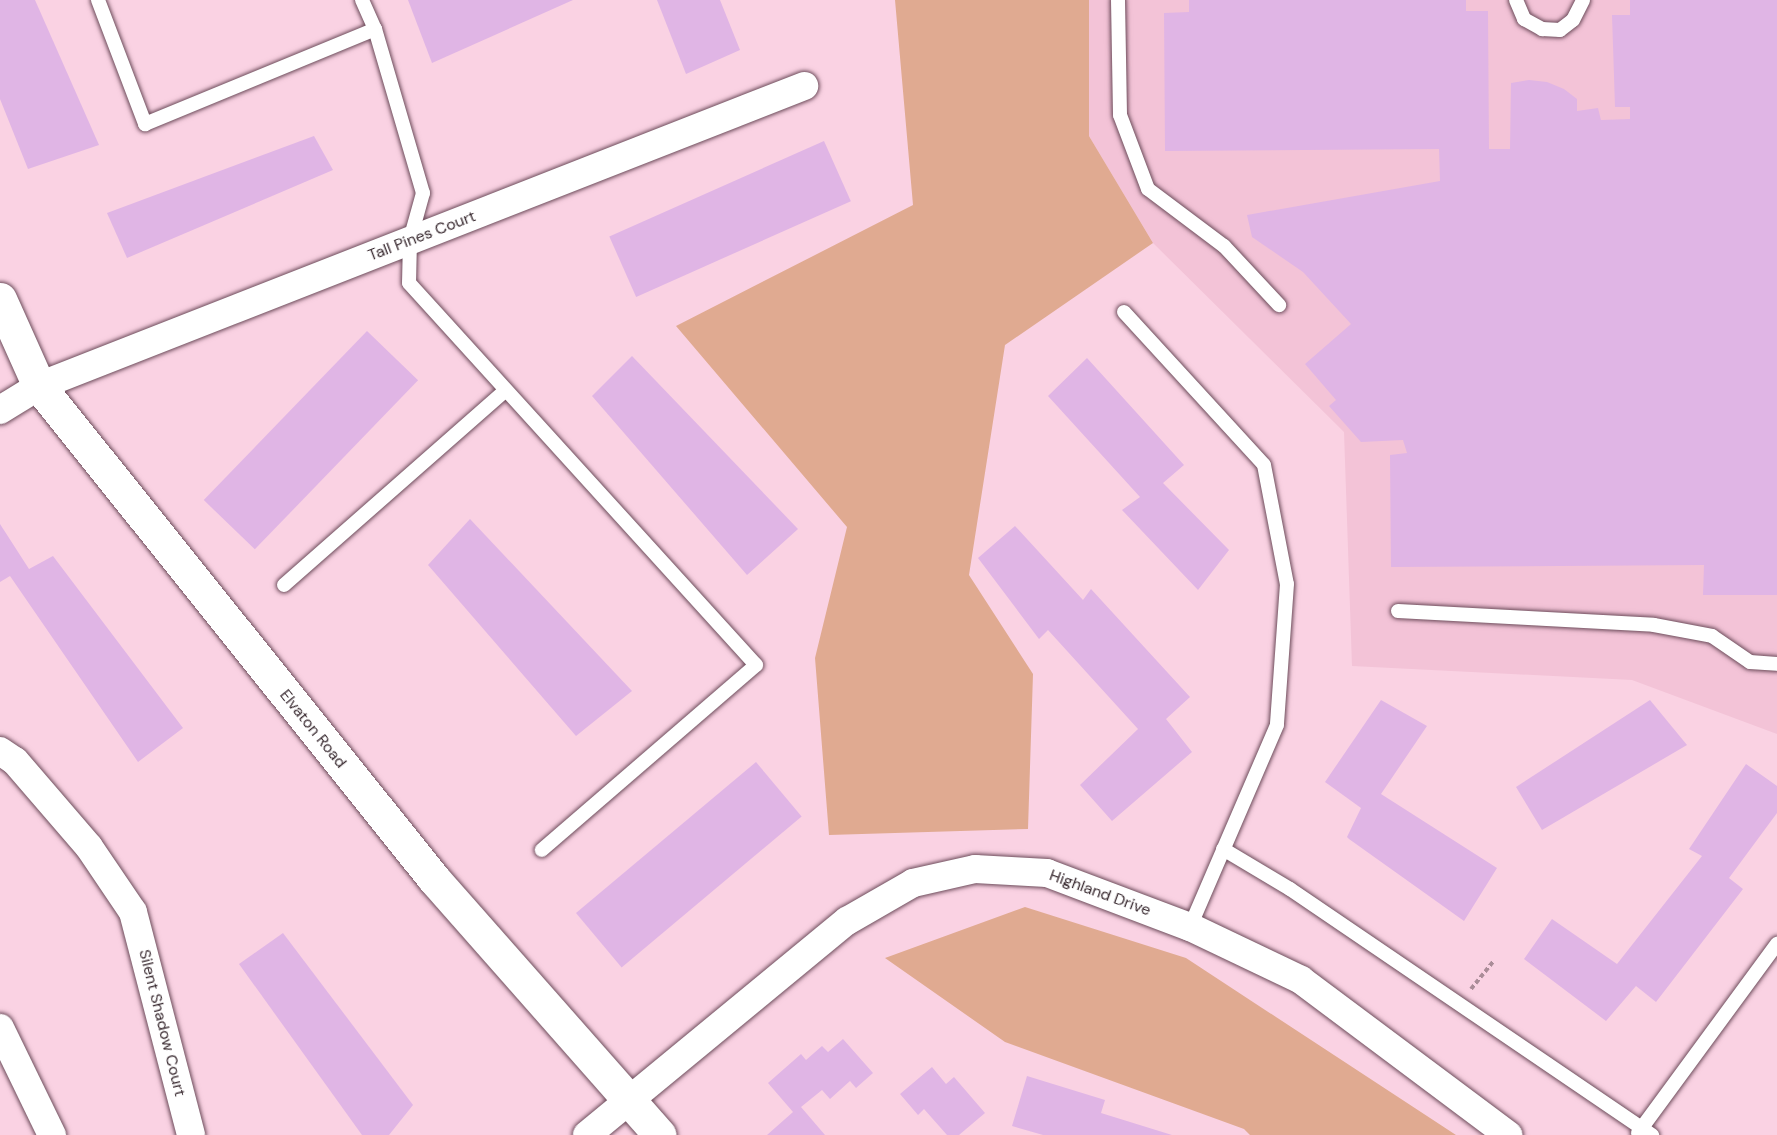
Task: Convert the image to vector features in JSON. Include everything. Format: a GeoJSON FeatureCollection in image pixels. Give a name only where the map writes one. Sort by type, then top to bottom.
{"type":"FeatureCollection","features":[{"type":"Feature","properties":{"kind":"street","name":"Tall Pines Court"},"geometry":{"type":"LineString","coordinates":[[0,410],[39,386],[804,86]]}},
{"type":"Feature","properties":{"kind":"street","name":"Elvaton Road"},"geometry":{"type":"LineString","coordinates":[[0,299],[39,386],[434,879],[660,1135]]}},
{"type":"Feature","properties":{"kind":"street","name":"Silent Shadow Court"},"geometry":{"type":"LineString","coordinates":[[0,751],[15,760],[89,847],[133,912],[191,1135]]}},
{"type":"Feature","properties":{"kind":"street","name":"Highland Drive"},"geometry":{"type":"LineString","coordinates":[[587,1135],[847,921],[913,883],[975,869],[1047,873],[1190,927],[1301,980],[1508,1135]]}},
{"type":"Feature","properties":{"kind":"street"},"geometry":{"type":"LineString","coordinates":[[0,1028],[52,1135]]}},
{"type":"Feature","properties":{"kind":"lane"},"geometry":{"type":"LineString","coordinates":[[98,0],[146,124],[375,29]]}},
{"type":"Feature","properties":{"kind":"lane"},"geometry":{"type":"LineString","coordinates":[[362,0],[375,29],[423,194],[410,240],[409,283],[756,665],[542,850]]}},
{"type":"Feature","properties":{"kind":"lane"},"geometry":{"type":"LineString","coordinates":[[1118,0],[1120,115],[1148,189],[1224,246],[1279,305]]}},
{"type":"Feature","properties":{"kind":"lane"},"geometry":{"type":"LineString","coordinates":[[1516,0],[1524,19],[1542,29],[1560,30],[1573,20],[1583,0]]}},
{"type":"Feature","properties":{"kind":"lane"},"geometry":{"type":"LineString","coordinates":[[1124,312],[1264,465],[1287,584],[1277,725],[1190,927]]}},
{"type":"Feature","properties":{"kind":"lane"},"geometry":{"type":"LineString","coordinates":[[284,585],[506,390]]}},
{"type":"Feature","properties":{"kind":"lane"},"geometry":{"type":"LineString","coordinates":[[1398,610],[1654,625],[1712,636],[1750,662],[1777,664]]}},
{"type":"Feature","properties":{"kind":"lane"},"geometry":{"type":"LineString","coordinates":[[1223,849],[1290,889],[1644,1132],[1777,944]]}},
{"type":"Feature","properties":{"kind":"path"},"geometry":{"type":"LineString","coordinates":[[1459,1003],[1493,962]]}},
{"type":"Feature","properties":{"kind":"shaded area"},"geometry":{"type":"Polygon","coordinates":[[[895,0],[1089,0],[1089,136],[1153,243],[1005,345],[969,575],[1033,674],[1028,829],[829,835],[815,658],[847,527],[676,326],[913,205],[895,0]]]}},
{"type":"Feature","properties":{"kind":"shaded area"},"geometry":{"type":"Polygon","coordinates":[[[1089,0],[1777,0],[1777,734],[1632,680],[1352,666],[1344,432],[1153,243],[1089,136],[1089,0]]]}},
{"type":"Feature","properties":{"kind":"shaded area"},"geometry":{"type":"Polygon","coordinates":[[[1025,907],[1186,958],[1456,1135],[1250,1135],[1244,1129],[1005,1042],[885,958],[1025,907]]]}},
{"type":"Feature","properties":{"kind":"building"},"geometry":{"type":"Polygon","coordinates":[[[0,0],[35,0],[99,145],[28,169],[0,99],[0,0]]]}},
{"type":"Feature","properties":{"kind":"building"},"geometry":{"type":"Polygon","coordinates":[[[408,0],[573,0],[432,63],[408,0]]]}},
{"type":"Feature","properties":{"kind":"building"},"geometry":{"type":"Polygon","coordinates":[[[657,0],[720,0],[740,50],[686,74],[657,0]]]}},
{"type":"Feature","properties":{"kind":"building"},"geometry":{"type":"Polygon","coordinates":[[[1189,0],[1466,0],[1466,11],[1488,11],[1489,149],[1510,149],[1511,83],[1529,80],[1547,82],[1564,89],[1577,99],[1577,111],[1598,108],[1601,120],[1630,119],[1630,107],[1615,107],[1612,15],[1630,15],[1630,0],[1777,0],[1777,595],[1703,595],[1704,565],[1391,567],[1390,455],[1407,453],[1403,440],[1361,442],[1329,406],[1336,400],[1305,364],[1351,324],[1303,272],[1252,237],[1247,215],[1440,181],[1439,149],[1165,151],[1164,13],[1189,12],[1189,0]]]}},
{"type":"Feature","properties":{"kind":"building"},"geometry":{"type":"Polygon","coordinates":[[[314,136],[333,170],[127,258],[107,213],[314,136]]]}},
{"type":"Feature","properties":{"kind":"building"},"geometry":{"type":"Polygon","coordinates":[[[824,141],[851,201],[636,297],[609,237],[824,141]]]}},
{"type":"Feature","properties":{"kind":"building"},"geometry":{"type":"Polygon","coordinates":[[[367,331],[418,380],[255,549],[204,500],[367,331]]]}},
{"type":"Feature","properties":{"kind":"building"},"geometry":{"type":"Polygon","coordinates":[[[632,356],[798,529],[747,575],[592,396],[632,356]]]}},
{"type":"Feature","properties":{"kind":"building"},"geometry":{"type":"Polygon","coordinates":[[[1087,358],[1184,465],[1163,483],[1229,550],[1198,590],[1122,510],[1140,497],[1048,396],[1087,358]]]}},
{"type":"Feature","properties":{"kind":"building"},"geometry":{"type":"Polygon","coordinates":[[[470,519],[632,691],[576,736],[428,565],[470,519]]]}},
{"type":"Feature","properties":{"kind":"building"},"geometry":{"type":"Polygon","coordinates":[[[0,524],[29,569],[53,556],[183,728],[138,762],[10,576],[0,582],[0,524]]]}},
{"type":"Feature","properties":{"kind":"building"},"geometry":{"type":"Polygon","coordinates":[[[1015,526],[1083,600],[1091,589],[1190,697],[1166,719],[1192,752],[1112,821],[1080,785],[1138,729],[1048,630],[1039,639],[978,558],[1015,526]]]}},
{"type":"Feature","properties":{"kind":"building"},"geometry":{"type":"Polygon","coordinates":[[[1381,700],[1427,726],[1381,794],[1497,868],[1464,921],[1347,837],[1361,808],[1325,782],[1381,700]]]}},
{"type":"Feature","properties":{"kind":"building"},"geometry":{"type":"Polygon","coordinates":[[[1650,700],[1687,745],[1542,830],[1516,787],[1650,700]]]}},
{"type":"Feature","properties":{"kind":"building"},"geometry":{"type":"Polygon","coordinates":[[[756,762],[802,816],[622,967],[576,913],[756,762]]]}},
{"type":"Feature","properties":{"kind":"building"},"geometry":{"type":"Polygon","coordinates":[[[1746,764],[1777,786],[1777,813],[1729,878],[1743,889],[1656,1002],[1636,986],[1606,1021],[1524,959],[1552,919],[1617,964],[1702,856],[1689,849],[1746,764]]]}},
{"type":"Feature","properties":{"kind":"building"},"geometry":{"type":"Polygon","coordinates":[[[283,933],[413,1105],[389,1135],[362,1135],[239,964],[283,933]]]}},
{"type":"Feature","properties":{"kind":"building"},"geometry":{"type":"Polygon","coordinates":[[[843,1039],[873,1073],[856,1088],[850,1081],[830,1099],[822,1090],[801,1107],[825,1135],[767,1135],[793,1112],[768,1083],[801,1054],[806,1060],[822,1046],[828,1052],[843,1039]]]}},
{"type":"Feature","properties":{"kind":"building"},"geometry":{"type":"Polygon","coordinates":[[[932,1067],[946,1084],[954,1077],[985,1113],[959,1135],[947,1135],[924,1109],[918,1115],[900,1094],[932,1067]]]}},
{"type":"Feature","properties":{"kind":"building"},"geometry":{"type":"Polygon","coordinates":[[[1027,1076],[1105,1100],[1101,1113],[1172,1135],[1043,1135],[1012,1126],[1027,1076]]]}}]}
